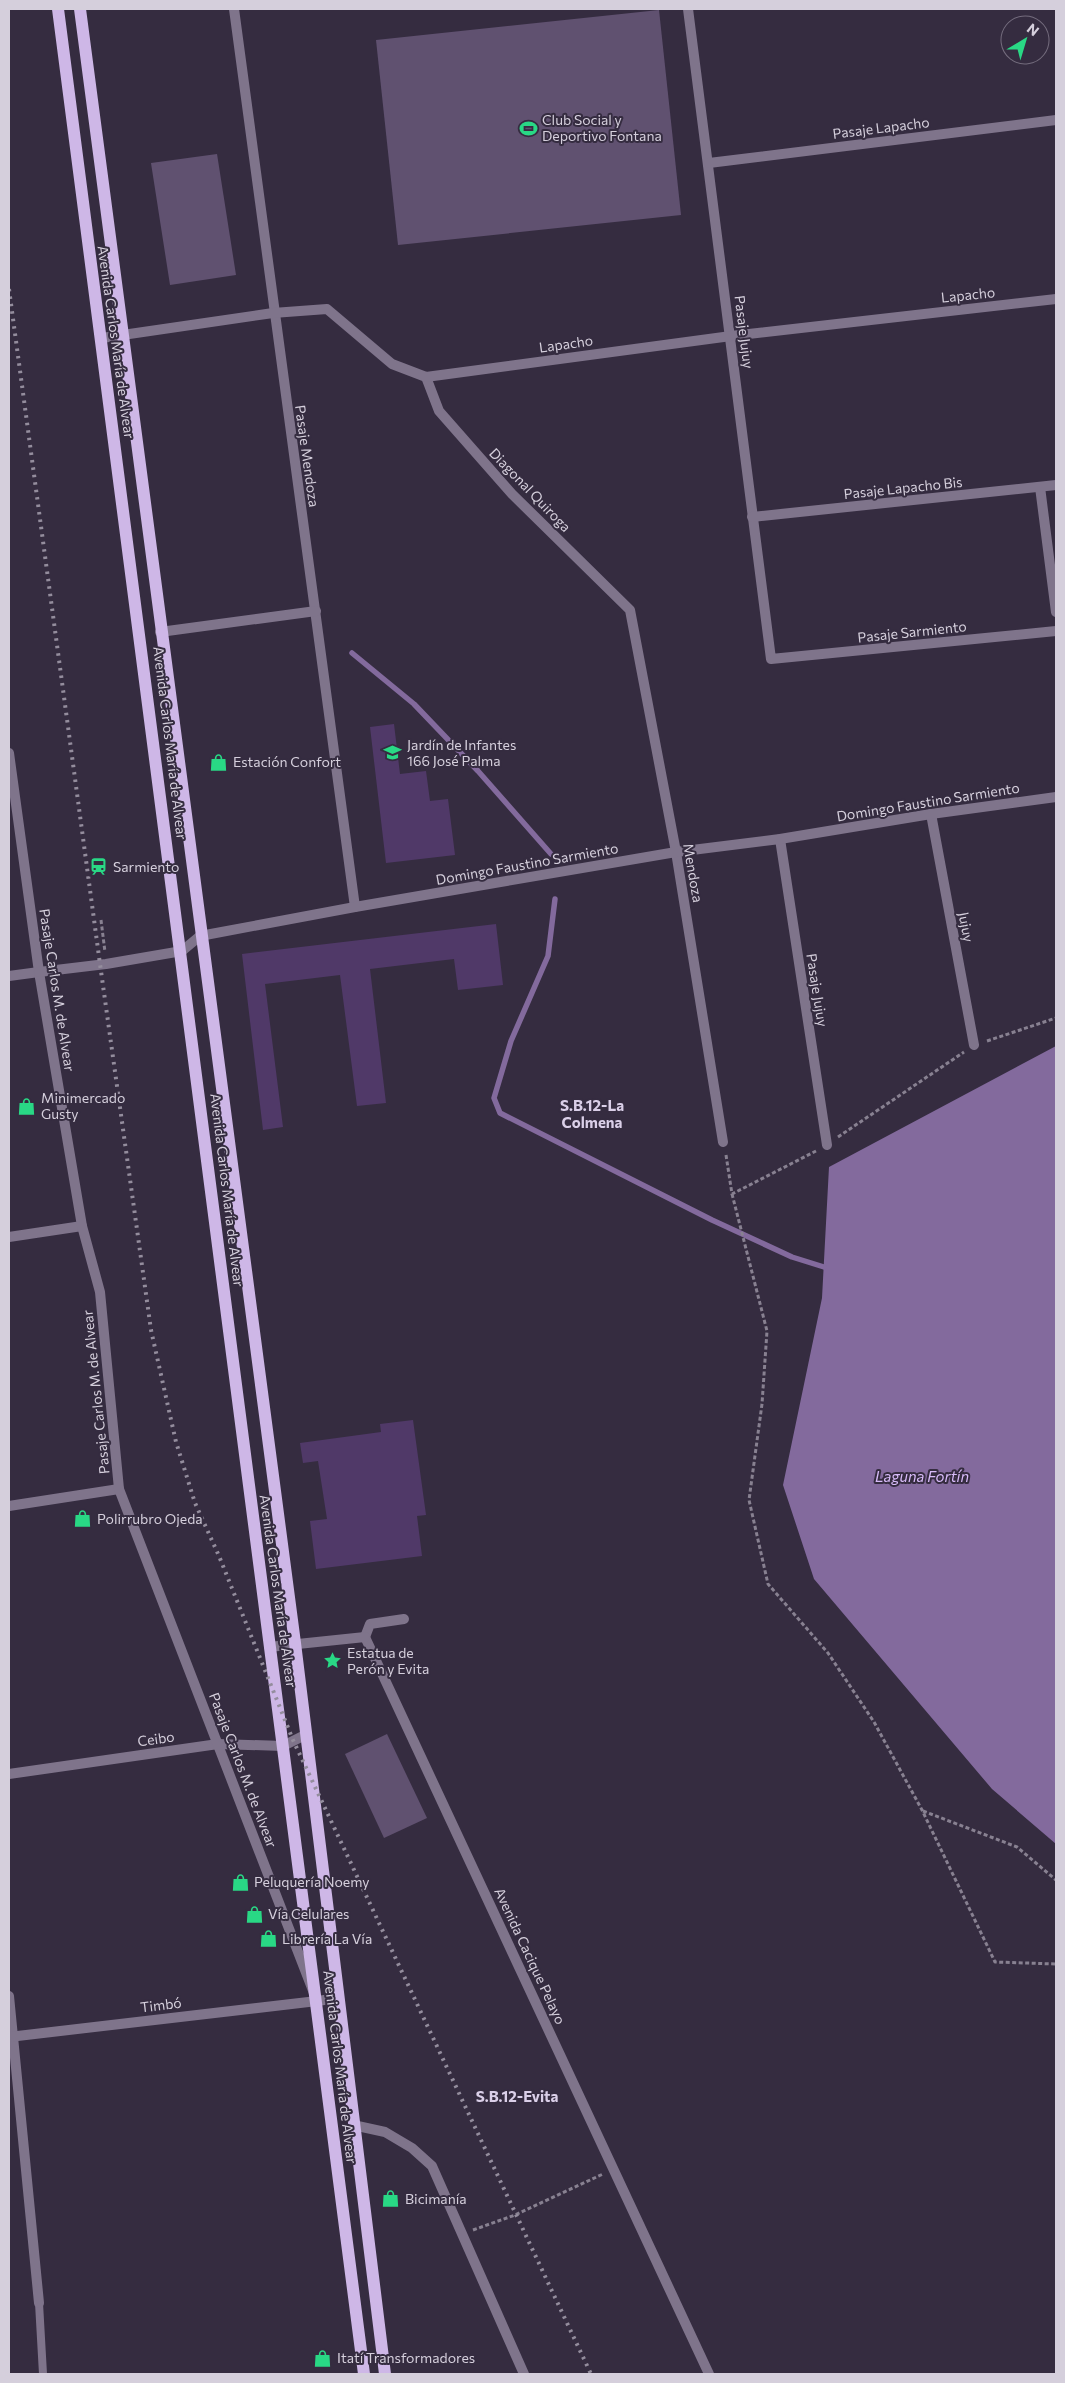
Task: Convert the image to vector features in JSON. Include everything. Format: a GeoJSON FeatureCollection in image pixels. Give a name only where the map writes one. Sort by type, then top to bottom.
{"type":"FeatureCollection","features":[{"type":"Feature","properties":{"kind":"main road","name":"Avenida Carlos María de Alvear"},"geometry":{"type":"LineString","coordinates":[[58,9],[182,951],[269,1646],[317,2000],[364,2374]]}},
{"type":"Feature","properties":{"kind":"main road","name":"Avenida Carlos María de Alvear"},"geometry":{"type":"LineString","coordinates":[[80,9],[160,632],[295,1643],[385,2374]]}},
{"type":"Feature","properties":{"kind":"street","name":"Pasaje Mendoza"},"geometry":{"type":"LineString","coordinates":[[234,9],[273,313],[316,611],[355,907]]}},
{"type":"Feature","properties":{"kind":"street","name":"Pasaje Jujuy"},"geometry":{"type":"LineString","coordinates":[[688,9],[771,659]]}},
{"type":"Feature","properties":{"kind":"street","name":"Pasaje Lapacho"},"geometry":{"type":"LineString","coordinates":[[708,163],[1056,120]]}},
{"type":"Feature","properties":{"kind":"street","name":"Lapacho"},"geometry":{"type":"LineString","coordinates":[[102,338],[273,313],[327,309],[392,364],[426,377],[731,336],[1056,299]]}},
{"type":"Feature","properties":{"kind":"street","name":"Diagonal Quiroga"},"geometry":{"type":"LineString","coordinates":[[426,377],[439,411],[512,494],[630,610]]}},
{"type":"Feature","properties":{"kind":"street","name":"Pasaje Lapacho Bis"},"geometry":{"type":"LineString","coordinates":[[752,518],[1056,485]]}},
{"type":"Feature","properties":{"kind":"street"},"geometry":{"type":"LineString","coordinates":[[1040,487],[1056,612]]}},
{"type":"Feature","properties":{"kind":"street","name":"Mendoza"},"geometry":{"type":"LineString","coordinates":[[630,610],[676,852],[723,1142]]}},
{"type":"Feature","properties":{"kind":"street"},"geometry":{"type":"LineString","coordinates":[[160,632],[316,611]]}},
{"type":"Feature","properties":{"kind":"street","name":"Pasaje Sarmiento"},"geometry":{"type":"LineString","coordinates":[[771,659],[1056,631]]}},
{"type":"Feature","properties":{"kind":"street","name":"Pasaje Carlos M. de Alvear"},"geometry":{"type":"LineString","coordinates":[[9,753],[39,972],[82,1226],[100,1292],[119,1489],[317,2000]]}},
{"type":"Feature","properties":{"kind":"street","name":"Domingo Faustino Sarmiento"},"geometry":{"type":"LineString","coordinates":[[182,951],[200,936],[355,907],[676,852],[780,839],[931,814],[1056,797]]}},
{"type":"Feature","properties":{"kind":"street","name":"Jujuy"},"geometry":{"type":"LineString","coordinates":[[931,814],[974,1045]]}},
{"type":"Feature","properties":{"kind":"street","name":"Pasaje Jujuy"},"geometry":{"type":"LineString","coordinates":[[780,839],[827,1145]]}},
{"type":"Feature","properties":{"kind":"street"},"geometry":{"type":"LineString","coordinates":[[9,976],[106,964],[182,951]]}},
{"type":"Feature","properties":{"kind":"street"},"geometry":{"type":"LineString","coordinates":[[9,1237],[82,1226]]}},
{"type":"Feature","properties":{"kind":"street"},"geometry":{"type":"LineString","coordinates":[[9,1506],[119,1489]]}},
{"type":"Feature","properties":{"kind":"street"},"geometry":{"type":"LineString","coordinates":[[269,1646],[365,1637],[370,1624],[404,1619]]}},
{"type":"Feature","properties":{"kind":"street","name":"Avenida Cacique Pelayo"},"geometry":{"type":"LineString","coordinates":[[365,1637],[709,2374]]}},
{"type":"Feature","properties":{"kind":"street","name":"Ceibo"},"geometry":{"type":"LineString","coordinates":[[9,1774],[218,1744],[283,1746],[305,1735]]}},
{"type":"Feature","properties":{"kind":"street"},"geometry":{"type":"LineString","coordinates":[[9,1996],[11,2037],[39,2303]]}},
{"type":"Feature","properties":{"kind":"street","name":"Timbó"},"geometry":{"type":"LineString","coordinates":[[11,2037],[339,1998]]}},
{"type":"Feature","properties":{"kind":"street"},"geometry":{"type":"LineString","coordinates":[[353,2125],[385,2132],[412,2148],[432,2166],[524,2374]]}},
{"type":"Feature","properties":{"kind":"lane"},"geometry":{"type":"LineString","coordinates":[[39,2303],[43,2374]]}},
{"type":"Feature","properties":{"kind":"path"},"geometry":{"type":"LineString","coordinates":[[101,920],[106,964]]}},
{"type":"Feature","properties":{"kind":"path"},"geometry":{"type":"LineString","coordinates":[[732,1194],[827,1145],[974,1045],[1056,1018]]}},
{"type":"Feature","properties":{"kind":"path"},"geometry":{"type":"LineString","coordinates":[[723,1142],[732,1194],[767,1331],[762,1404],[749,1500],[768,1584],[828,1653],[874,1722],[922,1810],[995,1962],[1056,1964]]}},
{"type":"Feature","properties":{"kind":"path"},"geometry":{"type":"LineString","coordinates":[[922,1810],[1016,1847],[1056,1880]]}},
{"type":"Feature","properties":{"kind":"path"},"geometry":{"type":"LineString","coordinates":[[462,2234],[515,2215],[614,2169]]}},
{"type":"Feature","properties":{"kind":"shaded area","name":"Club Social y Deportivo Fontana"},"geometry":{"type":"Polygon","coordinates":[[[659,10],[681,215],[398,245],[376,40],[659,10]]]}},
{"type":"Feature","properties":{"kind":"shaded area"},"geometry":{"type":"Polygon","coordinates":[[[217,154],[236,275],[170,285],[151,163],[217,154]]]}},
{"type":"Feature","properties":{"kind":"shaded area"},"geometry":{"type":"Polygon","coordinates":[[[387,1734],[427,1818],[384,1838],[345,1754],[387,1734]]]}},
{"type":"Feature","properties":{"kind":"water","name":"Laguna Fortín"},"geometry":{"type":"Polygon","coordinates":[[[1056,1046],[1056,1844],[992,1789],[814,1579],[783,1485],[822,1298],[829,1167],[1056,1046]]]}},
{"type":"Feature","properties":{"kind":"building"},"geometry":{"type":"Polygon","coordinates":[[[394,724],[400,774],[426,771],[430,801],[448,799],[455,855],[386,863],[370,727],[394,724]]]}},
{"type":"Feature","properties":{"kind":"building"},"geometry":{"type":"Polygon","coordinates":[[[496,924],[503,985],[458,990],[454,959],[370,969],[386,1103],[357,1106],[340,975],[265,984],[283,1127],[263,1130],[242,954],[496,924]]]}},
{"type":"Feature","properties":{"kind":"building"},"geometry":{"type":"Polygon","coordinates":[[[413,1420],[426,1515],[417,1516],[422,1556],[316,1569],[310,1521],[327,1519],[318,1461],[303,1463],[300,1443],[381,1432],[380,1424],[413,1420]]]}},
{"type":"Feature","properties":{"kind":"waterway"},"geometry":{"type":"LineString","coordinates":[[352,653],[414,704],[478,771],[551,854]]}},
{"type":"Feature","properties":{"kind":"waterway"},"geometry":{"type":"LineString","coordinates":[[555,899],[548,956],[511,1041],[494,1098],[500,1113],[712,1220],[792,1257],[824,1267]]}},
{"type":"Feature","properties":{"kind":"railway"},"geometry":{"type":"LineString","coordinates":[[9,289],[151,1330],[176,1442],[195,1503],[219,1556],[293,1740],[591,2374]]}},
{"type":"Feature","properties":{"kind":"place","name":"Club Social y Deportivo Fontana"},"geometry":{"type":"Point","coordinates":[528,128]}},
{"type":"Feature","properties":{"kind":"place","name":"Jardín de Infantes 166 José Palma"},"geometry":{"type":"Point","coordinates":[393,753]}},
{"type":"Feature","properties":{"kind":"place","name":"Estación Confort"},"geometry":{"type":"Point","coordinates":[219,762]}},
{"type":"Feature","properties":{"kind":"place","name":"Sarmiento"},"geometry":{"type":"Point","coordinates":[99,867]}},
{"type":"Feature","properties":{"kind":"place","name":"Minimercado Gusty"},"geometry":{"type":"Point","coordinates":[27,1106]}},
{"type":"Feature","properties":{"kind":"place","name":"Polirrubro Ojeda"},"geometry":{"type":"Point","coordinates":[83,1519]}},
{"type":"Feature","properties":{"kind":"place","name":"Estatua de Perón y Evita"},"geometry":{"type":"Point","coordinates":[333,1661]}},
{"type":"Feature","properties":{"kind":"place","name":"Peluquería Noemy"},"geometry":{"type":"Point","coordinates":[240,1882]}},
{"type":"Feature","properties":{"kind":"place","name":"Vía Celulares"},"geometry":{"type":"Point","coordinates":[254,1914]}},
{"type":"Feature","properties":{"kind":"place","name":"Librería La Vía"},"geometry":{"type":"Point","coordinates":[268,1939]}},
{"type":"Feature","properties":{"kind":"place","name":"Bicimanía"},"geometry":{"type":"Point","coordinates":[391,2199]}},
{"type":"Feature","properties":{"kind":"place","name":"Itatí Transformadores"},"geometry":{"type":"Point","coordinates":[323,2358]}},
{"type":"Feature","properties":{"kind":"district","name":"S.B.12-La Colmena"},"geometry":{"type":"Point","coordinates":[592,1114]}},
{"type":"Feature","properties":{"kind":"district","name":"S.B.12-Evita"},"geometry":{"type":"Point","coordinates":[517,2097]}}]}
